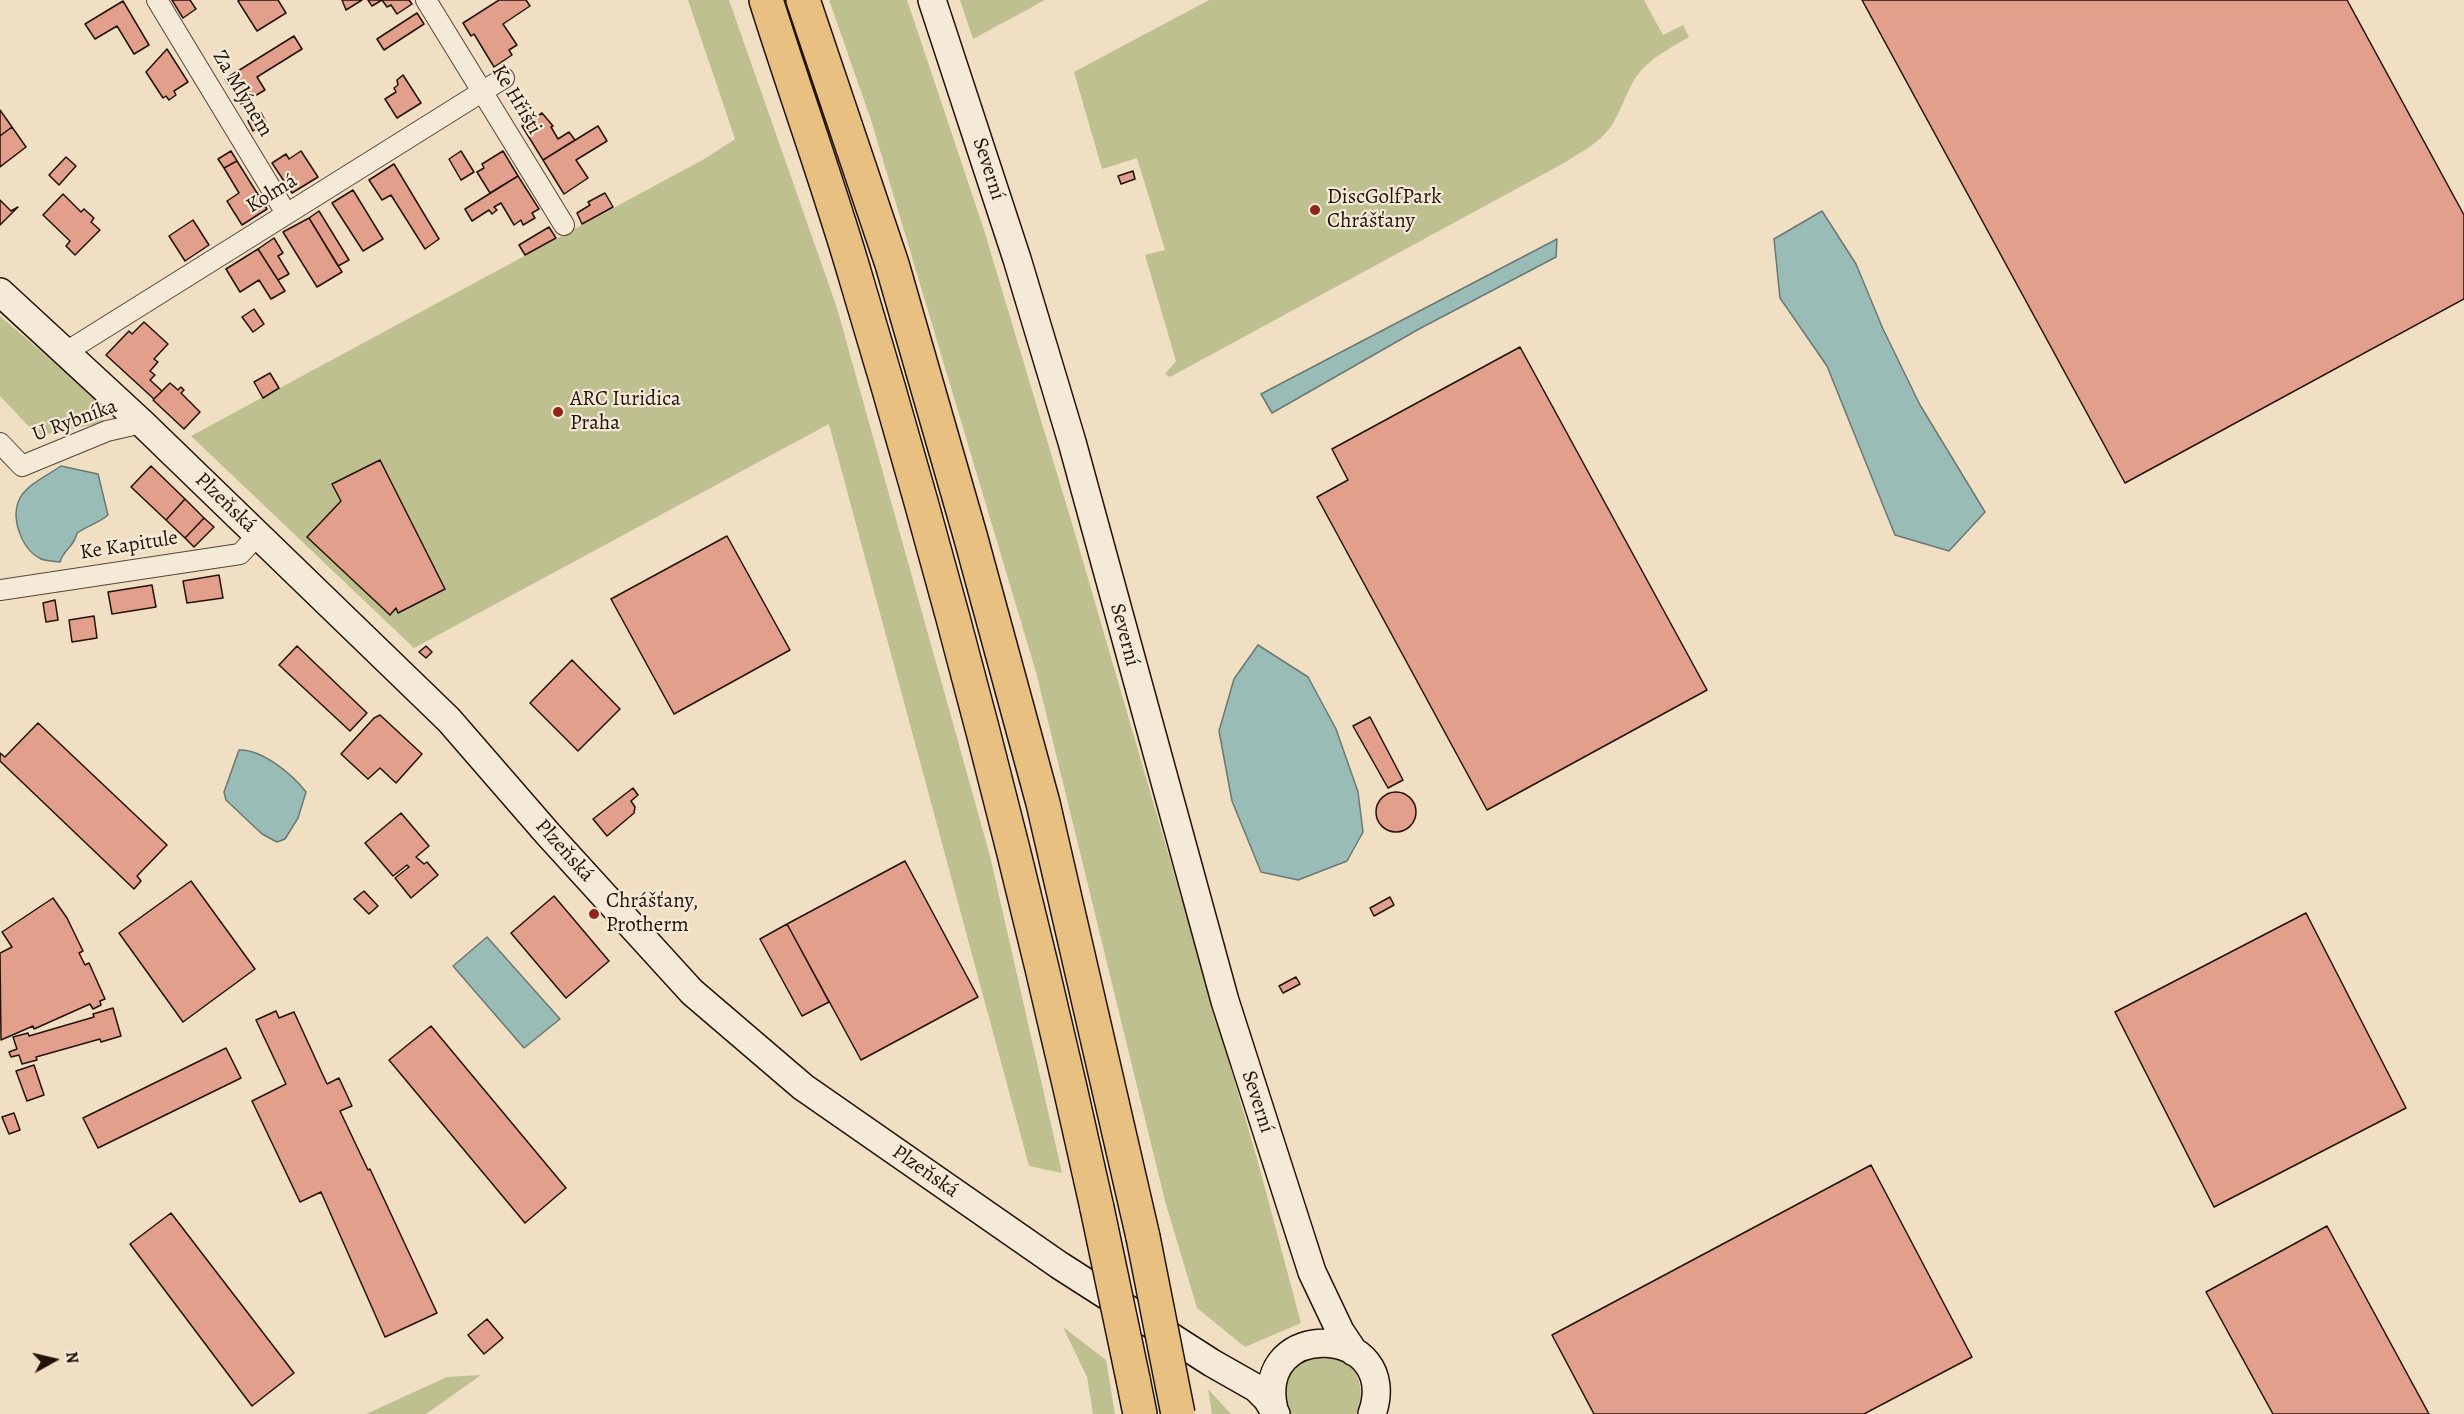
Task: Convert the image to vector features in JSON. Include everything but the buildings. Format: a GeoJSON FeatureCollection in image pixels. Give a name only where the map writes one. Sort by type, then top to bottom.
{"type":"FeatureCollection","features":[{"type":"Feature","properties":{"kind":"highway"},"geometry":{"type":"LineString","coordinates":[[766,0],[855,273],[933,544],[1004,809],[1097,1208],[1140,1414]]}},
{"type":"Feature","properties":{"kind":"highway"},"geometry":{"type":"LineString","coordinates":[[803,0],[892,264],[970,535],[1046,814],[1143,1237],[1178,1414]]}},
{"type":"Feature","properties":{"kind":"main road","name":"Severní"},"geometry":{"type":"LineString","coordinates":[[932,0],[1024,282],[1072,442],[1225,1001],[1312,1272],[1340,1331],[1354,1352]]}},
{"type":"Feature","properties":{"kind":"main road","name":"Plzeňská"},"geometry":{"type":"LineString","coordinates":[[0,292],[142,423],[449,720],[548,834],[700,999],[803,1087],[1059,1265],[1212,1363],[1256,1388],[1275,1412]]}},
{"type":"Feature","properties":{"kind":"main road","name":"Severní"},"geometry":{"type":"LineString","coordinates":[[1289,1355],[1307,1334],[1314,1319],[1316,1302],[1312,1272]]}},
{"type":"Feature","properties":{"kind":"main road","name":"Plzeňská"},"geometry":{"type":"LineString","coordinates":[[1212,1363],[1253,1368],[1275,1362],[1304,1346],[1325,1342],[1340,1344],[1354,1352]]}},
{"type":"Feature","properties":{"kind":"main road"},"geometry":{"type":"LineString","coordinates":[[1354,1352],[1373,1376],[1376,1400],[1372,1414]]}},
{"type":"Feature","properties":{"kind":"main road","name":"Plzeňská"},"geometry":{"type":"LineString","coordinates":[[1275,1412],[1271,1395],[1273,1381],[1278,1368],[1289,1355]]}},
{"type":"Feature","properties":{"kind":"street","name":"Za Mlýnem"},"geometry":{"type":"LineString","coordinates":[[157,0],[285,213]]}},
{"type":"Feature","properties":{"kind":"street","name":"Ke Hřišti"},"geometry":{"type":"LineString","coordinates":[[426,0],[564,225]]}},
{"type":"Feature","properties":{"kind":"street","name":"Kolmá"},"geometry":{"type":"LineString","coordinates":[[66,352],[504,78]]}},
{"type":"Feature","properties":{"kind":"street","name":"U Rybníka"},"geometry":{"type":"LineString","coordinates":[[0,443],[22,466],[107,431],[142,423]]}},
{"type":"Feature","properties":{"kind":"street","name":"Ke Kapitule"},"geometry":{"type":"LineString","coordinates":[[0,590],[240,554],[258,536]]}},
{"type":"Feature","properties":{"kind":"green space"},"geometry":{"type":"Polygon","coordinates":[[[688,0],[729,0],[837,308],[990,856],[1062,1173],[1029,1166],[829,424],[414,648],[191,436],[706,158],[735,139],[688,0]]]}},
{"type":"Feature","properties":{"kind":"green space"},"geometry":{"type":"Polygon","coordinates":[[[829,0],[907,0],[984,230],[1258,1162],[1301,1323],[1245,1347],[1197,1308],[1165,1201],[1036,672],[871,120],[829,0]]]}},
{"type":"Feature","properties":{"kind":"green space"},"geometry":{"type":"Polygon","coordinates":[[[960,0],[1045,0],[973,39],[960,0]]]}},
{"type":"Feature","properties":{"kind":"green space","name":"DiscGolfPark Chrášťany"},"geometry":{"type":"Polygon","coordinates":[[[1209,0],[1644,0],[1663,35],[1683,25],[1689,37],[1657,57],[1643,69],[1632,84],[1609,129],[1588,148],[1170,377],[1165,374],[1176,361],[1145,255],[1165,250],[1137,158],[1102,169],[1074,72],[1209,0]]]}},
{"type":"Feature","properties":{"kind":"green space"},"geometry":{"type":"Polygon","coordinates":[[[0,316],[105,406],[102,423],[38,436],[0,396],[0,316]]]}},
{"type":"Feature","properties":{"kind":"green space"},"geometry":{"type":"Polygon","coordinates":[[[1063,1327],[1106,1360],[1115,1414],[1093,1414],[1087,1377],[1063,1327]]]}},
{"type":"Feature","properties":{"kind":"green space"},"geometry":{"type":"Polygon","coordinates":[[[1313,1356],[1337,1358],[1351,1367],[1356,1374],[1360,1390],[1356,1414],[1289,1414],[1285,1403],[1285,1389],[1289,1377],[1292,1371],[1313,1356]]]}},
{"type":"Feature","properties":{"kind":"green space"},"geometry":{"type":"Polygon","coordinates":[[[481,1375],[426,1414],[366,1414],[447,1377],[481,1375]]]}},
{"type":"Feature","properties":{"kind":"green space"},"geometry":{"type":"Polygon","coordinates":[[[1208,1389],[1231,1414],[1212,1414],[1208,1389]]]}},
{"type":"Feature","properties":{"kind":"water"},"geometry":{"type":"Polygon","coordinates":[[[1822,211],[1856,264],[1883,329],[1920,405],[1985,512],[1949,551],[1895,535],[1827,366],[1780,298],[1774,239],[1822,211]]]}},
{"type":"Feature","properties":{"kind":"water"},"geometry":{"type":"Polygon","coordinates":[[[1557,239],[1556,257],[1419,329],[1272,413],[1261,394],[1557,239]]]}},
{"type":"Feature","properties":{"kind":"water"},"geometry":{"type":"Polygon","coordinates":[[[61,466],[98,474],[108,515],[77,533],[74,542],[60,562],[41,559],[28,548],[19,532],[16,514],[20,498],[24,493],[33,484],[61,466]]]}},
{"type":"Feature","properties":{"kind":"water"},"geometry":{"type":"Polygon","coordinates":[[[1258,645],[1308,677],[1336,729],[1358,792],[1363,832],[1347,861],[1298,880],[1261,872],[1232,801],[1219,731],[1234,679],[1258,645]]]}},
{"type":"Feature","properties":{"kind":"water"},"geometry":{"type":"Polygon","coordinates":[[[239,750],[267,758],[293,778],[306,792],[298,818],[285,839],[277,842],[262,834],[226,800],[224,792],[239,750]]]}},
{"type":"Feature","properties":{"kind":"water"},"geometry":{"type":"Polygon","coordinates":[[[487,937],[560,1019],[524,1048],[453,966],[487,937]]]}},
{"type":"Feature","properties":{"kind":"place","name":"DiscGolfPark Chrášťany"},"geometry":{"type":"Point","coordinates":[1315,210]}},
{"type":"Feature","properties":{"kind":"place","name":"ARC Iuridica Praha"},"geometry":{"type":"Point","coordinates":[558,412]}},
{"type":"Feature","properties":{"kind":"place","name":"Chrášťany, Protherm"},"geometry":{"type":"Point","coordinates":[594,914]}}]}
